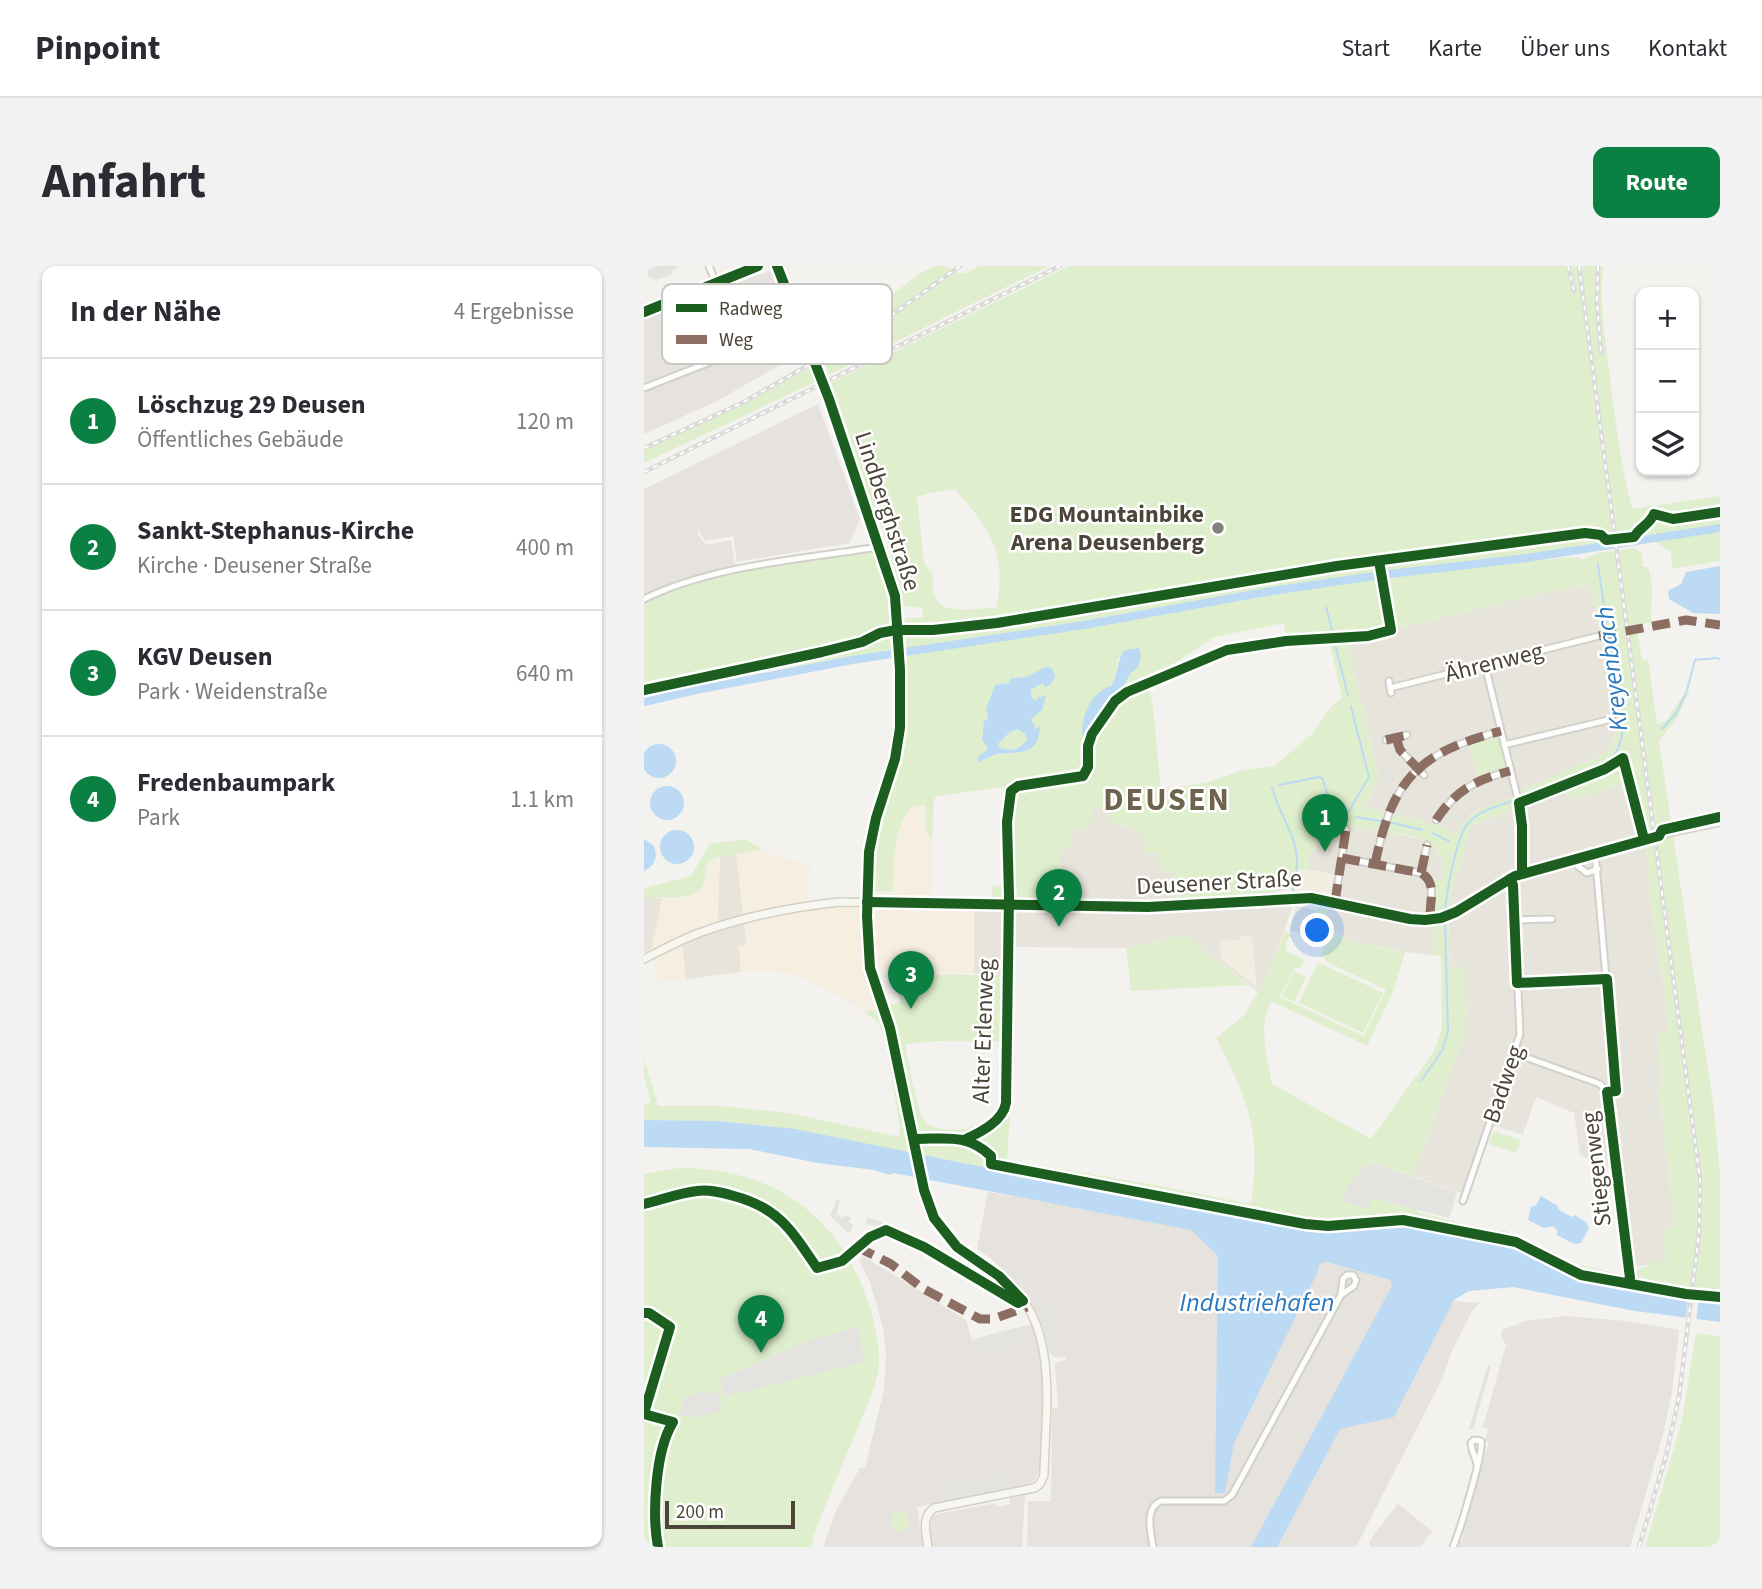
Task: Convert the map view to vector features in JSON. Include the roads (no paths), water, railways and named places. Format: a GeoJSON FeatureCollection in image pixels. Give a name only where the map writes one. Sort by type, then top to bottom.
{"type":"FeatureCollection","features":[{"type":"Feature","properties":{"kind":"main road"},"geometry":{"type":"LineString","coordinates":[[712,284],[758,266]]}},
{"type":"Feature","properties":{"kind":"main road"},"geometry":{"type":"LineString","coordinates":[[644,312],[662,305]]}},
{"type":"Feature","properties":{"kind":"street"},"geometry":{"type":"LineString","coordinates":[[709,266],[717,282]]}},
{"type":"Feature","properties":{"kind":"street","name":"Lindberghstraße"},"geometry":{"type":"LineString","coordinates":[[777,266],[784,284]]}},
{"type":"Feature","properties":{"kind":"street"},"geometry":{"type":"LineString","coordinates":[[644,388],[705,364]]}},
{"type":"Feature","properties":{"kind":"street","name":"Lindberghstraße"},"geometry":{"type":"LineString","coordinates":[[815,364],[880,547],[895,596],[899,637],[898,738],[892,771],[871,842],[867,902],[870,968],[890,1028],[930,1209],[943,1232],[957,1247],[1009,1283],[1024,1300],[1038,1327],[1046,1368],[1044,1475],[1040,1484],[1034,1488],[934,1508],[927,1513],[925,1519],[928,1547]]}},
{"type":"Feature","properties":{"kind":"street"},"geometry":{"type":"LineString","coordinates":[[644,599],[674,585],[716,573],[880,547]]}},
{"type":"Feature","properties":{"kind":"street","name":"Ährenweg"},"geometry":{"type":"LineString","coordinates":[[1390,687],[1599,636]]}},
{"type":"Feature","properties":{"kind":"street"},"geometry":{"type":"LineString","coordinates":[[1485,664],[1521,816],[1522,873]]}},
{"type":"Feature","properties":{"kind":"street"},"geometry":{"type":"LineString","coordinates":[[1504,745],[1612,719]]}},
{"type":"Feature","properties":{"kind":"street"},"geometry":{"type":"LineString","coordinates":[[1376,864],[1388,814],[1395,799],[1418,769],[1433,756],[1460,742],[1501,731]]}},
{"type":"Feature","properties":{"kind":"street"},"geometry":{"type":"LineString","coordinates":[[1386,740],[1407,735]]}},
{"type":"Feature","properties":{"kind":"street"},"geometry":{"type":"LineString","coordinates":[[1396,737],[1400,750],[1424,775]]}},
{"type":"Feature","properties":{"kind":"street"},"geometry":{"type":"LineString","coordinates":[[1436,820],[1448,799],[1464,788],[1510,771]]}},
{"type":"Feature","properties":{"kind":"street","name":"Deusener Straße"},"geometry":{"type":"LineString","coordinates":[[644,959],[698,934],[734,923],[810,906],[867,902],[1181,906],[1303,898],[1335,902],[1410,919],[1430,920],[1456,912],[1522,873],[1671,832],[1720,822]]}},
{"type":"Feature","properties":{"kind":"street"},"geometry":{"type":"LineString","coordinates":[[1335,902],[1346,829]]}},
{"type":"Feature","properties":{"kind":"street"},"geometry":{"type":"LineString","coordinates":[[1421,873],[1427,845]]}},
{"type":"Feature","properties":{"kind":"street","name":"Stiegenweg"},"geometry":{"type":"LineString","coordinates":[[1595,853],[1616,1091],[1607,1092],[1630,1278]]}},
{"type":"Feature","properties":{"kind":"street"},"geometry":{"type":"LineString","coordinates":[[1342,858],[1421,873],[1431,881],[1430,920]]}},
{"type":"Feature","properties":{"kind":"street"},"geometry":{"type":"LineString","coordinates":[[1570,860],[1587,873],[1598,869]]}},
{"type":"Feature","properties":{"kind":"street","name":"Badweg"},"geometry":{"type":"LineString","coordinates":[[1463,1201],[1520,1034],[1513,885],[1510,879]]}},
{"type":"Feature","properties":{"kind":"street","name":"Alter Erlenweg"},"geometry":{"type":"LineString","coordinates":[[966,1139],[992,1123],[1006,1108],[1009,905]]}},
{"type":"Feature","properties":{"kind":"street"},"geometry":{"type":"LineString","coordinates":[[1515,920],[1552,919]]}},
{"type":"Feature","properties":{"kind":"street"},"geometry":{"type":"LineString","coordinates":[[1517,983],[1607,979]]}},
{"type":"Feature","properties":{"kind":"street"},"geometry":{"type":"LineString","coordinates":[[1520,1034],[1521,1054]]}},
{"type":"Feature","properties":{"kind":"street"},"geometry":{"type":"LineString","coordinates":[[1514,1053],[1600,1084],[1607,1092]]}},
{"type":"Feature","properties":{"kind":"street","name":"Stiegenweg"},"geometry":{"type":"LineString","coordinates":[[1600,1084],[1615,1083]]}},
{"type":"Feature","properties":{"kind":"street"},"geometry":{"type":"LineString","coordinates":[[1153,1547],[1150,1511],[1155,1503],[1224,1501],[1233,1495],[1341,1295]]}},
{"type":"Feature","properties":{"kind":"street"},"geometry":{"type":"LineString","coordinates":[[1452,1547],[1477,1465]]}},
{"type":"Feature","properties":{"kind":"water"},"geometry":{"type":"Polygon","coordinates":[[[1720,566],[1720,614],[1693,613],[1669,599],[1668,591],[1681,584],[1686,572],[1720,566]]]}},
{"type":"Feature","properties":{"kind":"water"},"geometry":{"type":"Polygon","coordinates":[[[1139,648],[1141,657],[1138,667],[1130,674],[1120,693],[1108,702],[1087,734],[1082,735],[1089,705],[1098,693],[1111,686],[1122,654],[1125,650],[1139,648]]]}},
{"type":"Feature","properties":{"kind":"water"},"geometry":{"type":"Polygon","coordinates":[[[1046,667],[1052,668],[1055,677],[1051,684],[1045,687],[1043,683],[1031,690],[1031,697],[1035,701],[1046,696],[1042,710],[1031,719],[1036,729],[1040,726],[1035,744],[1024,751],[1002,753],[978,762],[978,757],[988,749],[982,740],[984,721],[988,720],[986,709],[995,685],[1009,683],[1011,678],[1026,677],[1046,667]],[[1017,729],[998,744],[1000,748],[1016,749],[1027,739],[1025,734],[1017,729]]]}},
{"type":"Feature","properties":{"kind":"water"},"geometry":{"type":"Polygon","coordinates":[[[659,744],[671,749],[676,761],[671,773],[659,778],[647,773],[642,761],[647,749],[659,744]]]}},
{"type":"Feature","properties":{"kind":"water"},"geometry":{"type":"Polygon","coordinates":[[[667,786],[679,791],[684,803],[679,815],[667,820],[655,815],[650,803],[655,791],[667,786]]]}},
{"type":"Feature","properties":{"kind":"water"},"geometry":{"type":"Polygon","coordinates":[[[677,830],[689,835],[694,847],[689,859],[677,864],[665,859],[660,847],[665,835],[677,830]]]}},
{"type":"Feature","properties":{"kind":"water"},"geometry":{"type":"Polygon","coordinates":[[[644,839],[654,846],[656,854],[653,864],[644,871],[644,839]]]}},
{"type":"Feature","properties":{"kind":"water","name":"Industriehafen"},"geometry":{"type":"Polygon","coordinates":[[[644,1120],[718,1121],[795,1129],[1317,1229],[1400,1221],[1513,1244],[1586,1279],[1667,1294],[1720,1300],[1720,1322],[1635,1311],[1513,1287],[1469,1291],[1454,1300],[1394,1417],[1340,1429],[1277,1547],[1251,1547],[1392,1286],[1390,1280],[1331,1263],[1324,1262],[1319,1265],[1234,1443],[1225,1493],[1215,1493],[1218,1256],[1191,1230],[893,1173],[890,1175],[874,1170],[818,1163],[749,1149],[644,1147],[644,1120]]]}},
{"type":"Feature","properties":{"kind":"water"},"geometry":{"type":"Polygon","coordinates":[[[1541,1196],[1558,1206],[1559,1210],[1572,1217],[1575,1215],[1587,1223],[1589,1228],[1581,1243],[1574,1244],[1557,1235],[1553,1226],[1544,1228],[1528,1220],[1531,1207],[1536,1205],[1541,1196]]]}},
{"type":"Feature","properties":{"kind":"waterway"},"geometry":{"type":"LineString","coordinates":[[644,702],[852,660],[1084,625],[1266,592],[1527,558],[1720,528]]}},
{"type":"Feature","properties":{"kind":"waterway","name":"Kreyenbach"},"geometry":{"type":"LineString","coordinates":[[1521,797],[1607,762],[1619,745],[1622,732],[1598,564]]}},
{"type":"Feature","properties":{"kind":"waterway"},"geometry":{"type":"LineString","coordinates":[[1326,607],[1333,634]]}},
{"type":"Feature","properties":{"kind":"waterway"},"geometry":{"type":"LineString","coordinates":[[1334,640],[1348,696]]}},
{"type":"Feature","properties":{"kind":"waterway"},"geometry":{"type":"LineString","coordinates":[[1687,690],[1695,660],[1717,658]]}},
{"type":"Feature","properties":{"kind":"waterway"},"geometry":{"type":"LineString","coordinates":[[1662,729],[1677,712],[1686,693]]}},
{"type":"Feature","properties":{"kind":"waterway"},"geometry":{"type":"LineString","coordinates":[[1279,785],[1319,777],[1323,779],[1333,804],[1349,811],[1369,777],[1351,707]]}},
{"type":"Feature","properties":{"kind":"waterway"},"geometry":{"type":"LineString","coordinates":[[1272,787],[1296,850],[1297,867],[1292,892]]}},
{"type":"Feature","properties":{"kind":"waterway","name":"Kreyenbach"},"geometry":{"type":"LineString","coordinates":[[1445,911],[1453,863],[1465,828],[1480,814],[1515,800]]}},
{"type":"Feature","properties":{"kind":"waterway"},"geometry":{"type":"LineString","coordinates":[[1356,817],[1380,821]]}},
{"type":"Feature","properties":{"kind":"waterway"},"geometry":{"type":"LineString","coordinates":[[1389,822],[1422,830]]}},
{"type":"Feature","properties":{"kind":"waterway"},"geometry":{"type":"LineString","coordinates":[[1432,833],[1449,841]]}},
{"type":"Feature","properties":{"kind":"waterway","name":"Kreyenbach"},"geometry":{"type":"LineString","coordinates":[[1421,1081],[1442,1051],[1448,1032],[1445,923]]}},
{"type":"Feature","properties":{"kind":"railway"},"geometry":{"type":"LineString","coordinates":[[892,315],[960,266]]}},
{"type":"Feature","properties":{"kind":"railway"},"geometry":{"type":"LineString","coordinates":[[892,349],[1060,266]]}},
{"type":"Feature","properties":{"kind":"railway"},"geometry":{"type":"LineString","coordinates":[[1568,266],[1574,291]]}},
{"type":"Feature","properties":{"kind":"railway"},"geometry":{"type":"LineString","coordinates":[[1579,266],[1700,1180],[1699,1234],[1679,1397],[1667,1452],[1639,1547]]}},
{"type":"Feature","properties":{"kind":"railway"},"geometry":{"type":"LineString","coordinates":[[1598,266],[1597,302],[1601,353]]}},
{"type":"Feature","properties":{"kind":"railway"},"geometry":{"type":"LineString","coordinates":[[644,472],[862,364]]}},
{"type":"Feature","properties":{"kind":"railway"},"geometry":{"type":"LineString","coordinates":[[644,448],[742,403],[809,365]]}},
{"type":"Feature","properties":{"kind":"place","name":"EDG Mountainbike Arena Deusenberg"},"geometry":{"type":"Point","coordinates":[1218,528]}},
{"type":"Feature","properties":{"kind":"place","name":"Löschzug 29 Deusen"},"geometry":{"type":"Point","coordinates":[1325,852]}},
{"type":"Feature","properties":{"kind":"place","name":"Sankt-Stephanus-Kirche"},"geometry":{"type":"Point","coordinates":[1059,927]}},
{"type":"Feature","properties":{"kind":"place","name":"KGV Deusen"},"geometry":{"type":"Point","coordinates":[911,1009]}},
{"type":"Feature","properties":{"kind":"place","name":"Fredenbaumpark"},"geometry":{"type":"Point","coordinates":[761,1353]}},
{"type":"Feature","properties":{"kind":"district","name":"DEUSEN"},"geometry":{"type":"Point","coordinates":[1167,799]}}]}
